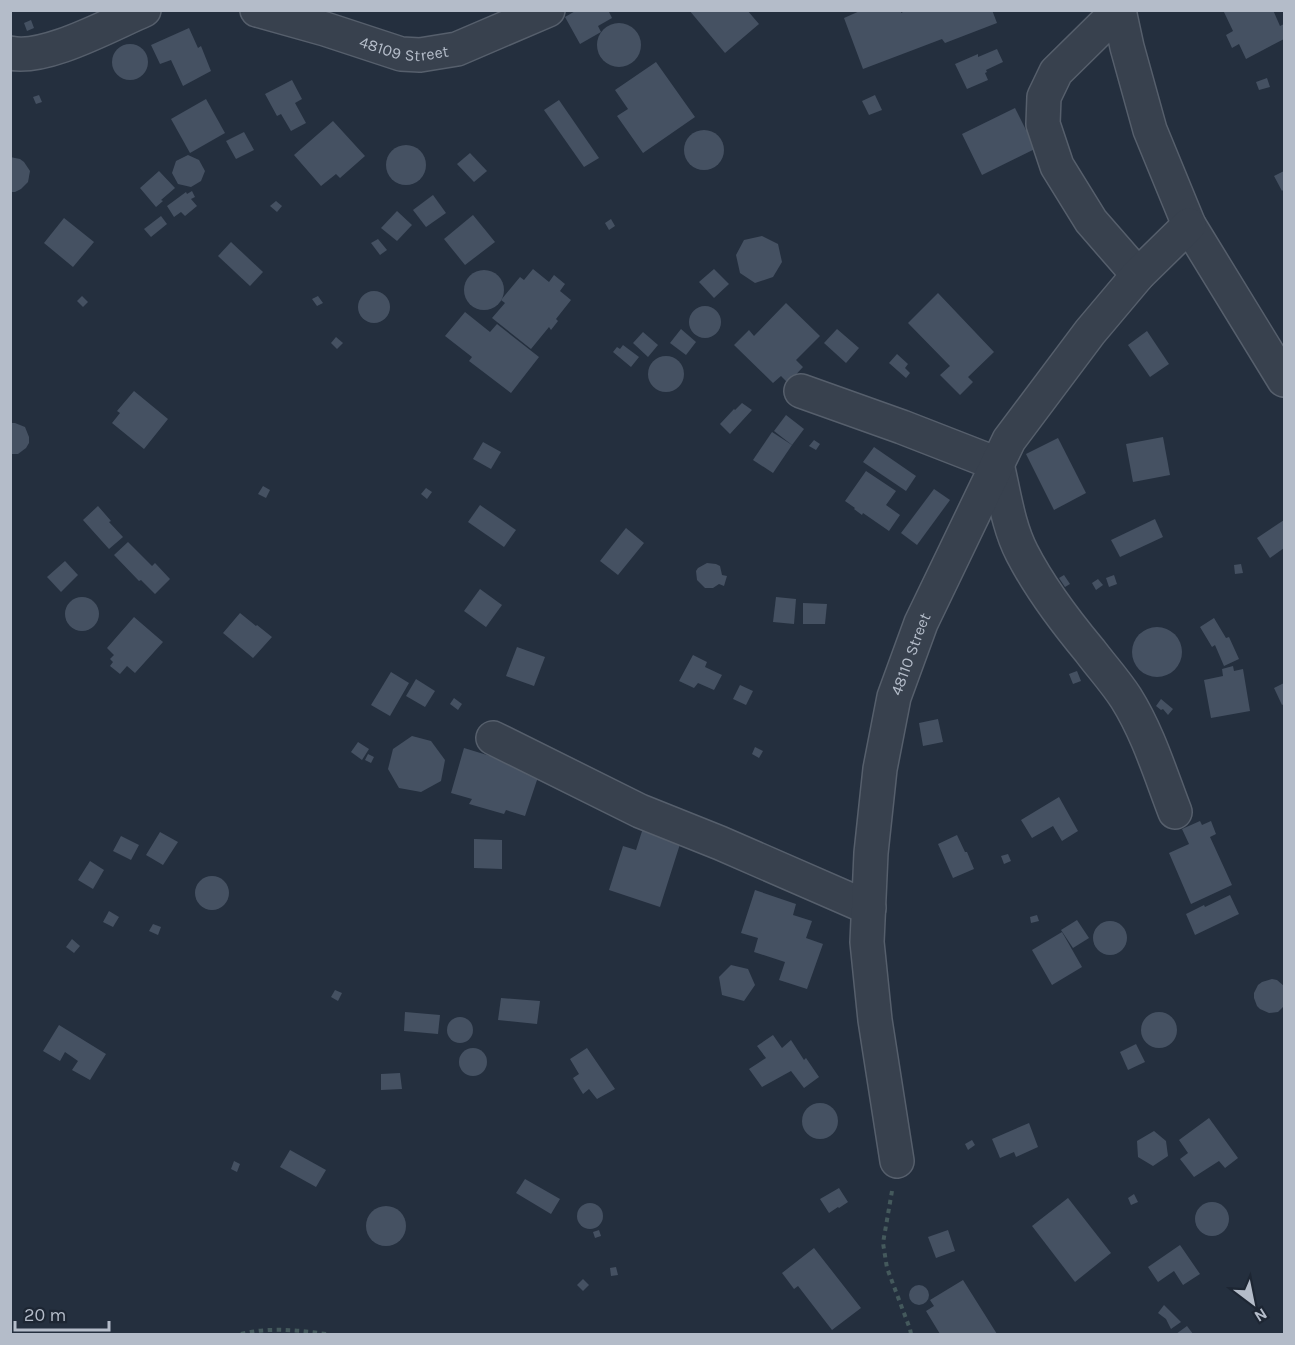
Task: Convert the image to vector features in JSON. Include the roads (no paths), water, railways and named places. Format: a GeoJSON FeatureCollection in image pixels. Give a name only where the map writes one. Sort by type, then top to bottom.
{"type":"FeatureCollection","features":[{"type":"Feature","properties":{"kind":"street"},"geometry":{"type":"LineString","coordinates":[[10,53],[42,51],[70,42],[144,10]]}},
{"type":"Feature","properties":{"kind":"street","name":"48109 Street"},"geometry":{"type":"LineString","coordinates":[[256,10],[325,29],[401,54],[420,55],[457,49],[548,10]]}},
{"type":"Feature","properties":{"kind":"street"},"geometry":{"type":"LineString","coordinates":[[1119,10],[1150,130],[1189,225],[1284,380]]}},
{"type":"Feature","properties":{"kind":"street"},"geometry":{"type":"LineString","coordinates":[[1119,10],[1056,72],[1044,97],[1043,124],[1057,166],[1063,176],[1091,220],[1138,275]]}},
{"type":"Feature","properties":{"kind":"street","name":"48110 Street"},"geometry":{"type":"LineString","coordinates":[[897,1161],[875,1020],[867,942],[880,769],[894,697],[921,623],[1009,440],[1090,332],[1138,275],[1189,225]]}},
{"type":"Feature","properties":{"kind":"street"},"geometry":{"type":"LineString","coordinates":[[801,391],[902,427],[997,465],[1012,527],[1021,552],[1051,600],[1128,701],[1141,723],[1175,812]]}},
{"type":"Feature","properties":{"kind":"street"},"geometry":{"type":"LineString","coordinates":[[493,738],[640,811],[869,908]]}}]}
